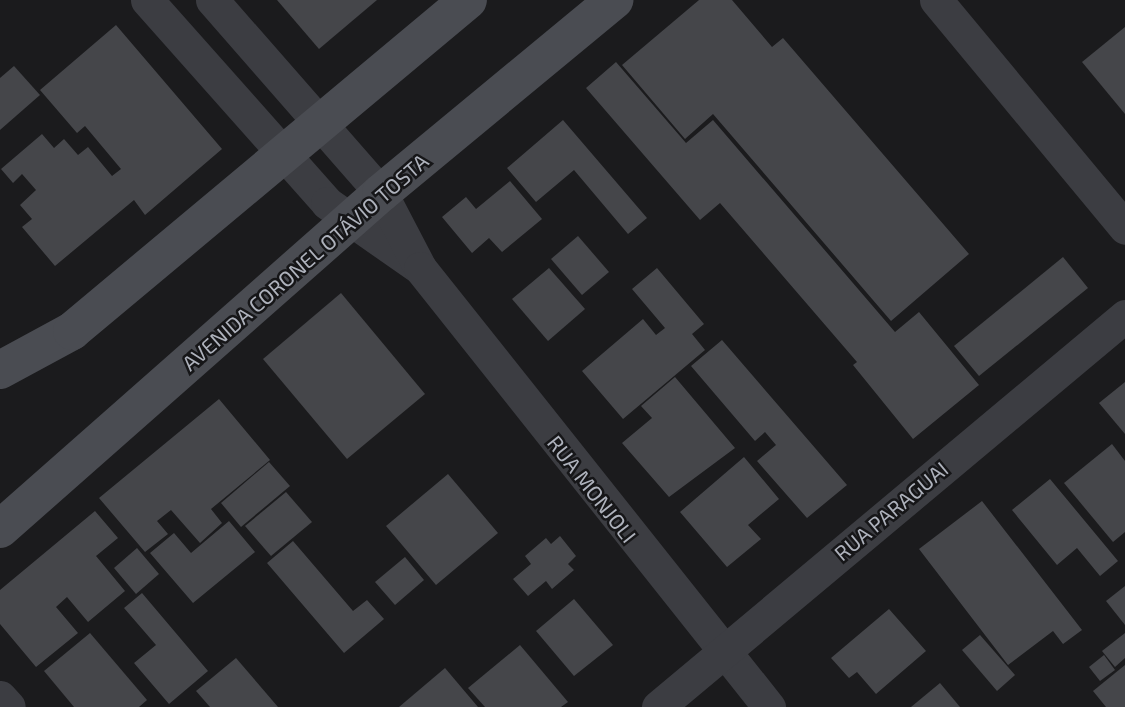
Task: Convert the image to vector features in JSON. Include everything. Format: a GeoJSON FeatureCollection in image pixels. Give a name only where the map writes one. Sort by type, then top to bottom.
{"type":"FeatureCollection","features":[{"type":"Feature","properties":{"kind":"main road"},"geometry":{"type":"LineString","coordinates":[[0,370],[72,331],[468,0]]}},
{"type":"Feature","properties":{"kind":"main road","name":"AVENIDA CORONEL OTÁVIO TOSTA"},"geometry":{"type":"LineString","coordinates":[[0,529],[381,192],[614,0]]}},
{"type":"Feature","properties":{"kind":"street","name":"RUA MONJOLI"},"geometry":{"type":"LineString","coordinates":[[147,0],[281,156],[349,222],[419,268]]}},
{"type":"Feature","properties":{"kind":"street","name":"RUA MONJOLI"},"geometry":{"type":"LineString","coordinates":[[212,0],[317,126],[381,192],[419,268],[720,654],[769,707]]}},
{"type":"Feature","properties":{"kind":"street"},"geometry":{"type":"LineString","coordinates":[[936,0],[1125,228]]}},
{"type":"Feature","properties":{"kind":"street","name":"RUA PARAGUAI"},"geometry":{"type":"LineString","coordinates":[[658,707],[1125,316]]}},
{"type":"Feature","properties":{"kind":"street"},"geometry":{"type":"LineString","coordinates":[[0,697],[9,707]]}},
{"type":"Feature","properties":{"kind":"building"},"geometry":{"type":"Polygon","coordinates":[[[277,0],[377,0],[319,49],[277,0]]]}},
{"type":"Feature","properties":{"kind":"building"},"geometry":{"type":"Polygon","coordinates":[[[699,0],[732,0],[772,47],[783,38],[969,254],[891,321],[713,114],[685,139],[622,65],[699,0]]]}},
{"type":"Feature","properties":{"kind":"building"},"geometry":{"type":"Polygon","coordinates":[[[116,25],[222,149],[145,215],[134,200],[55,266],[22,227],[32,219],[20,205],[36,190],[22,174],[13,183],[1,169],[42,134],[54,148],[64,139],[78,155],[88,147],[112,176],[121,169],[85,126],[77,133],[40,90],[116,25]]]}},
{"type":"Feature","properties":{"kind":"building"},"geometry":{"type":"Polygon","coordinates":[[[1125,27],[1125,114],[1082,62],[1125,27]]]}},
{"type":"Feature","properties":{"kind":"building"},"geometry":{"type":"Polygon","coordinates":[[[616,62],[686,143],[713,120],[895,332],[919,312],[979,385],[913,439],[853,365],[857,362],[720,203],[700,220],[586,88],[616,62]]]}},
{"type":"Feature","properties":{"kind":"building"},"geometry":{"type":"Polygon","coordinates":[[[14,66],[40,95],[0,130],[0,78],[14,66]]]}},
{"type":"Feature","properties":{"kind":"building"},"geometry":{"type":"Polygon","coordinates":[[[563,120],[647,218],[628,234],[574,170],[536,202],[507,168],[563,120]]]}},
{"type":"Feature","properties":{"kind":"building"},"geometry":{"type":"Polygon","coordinates":[[[510,181],[542,219],[502,252],[489,238],[472,253],[442,217],[466,197],[476,209],[510,181]]]}},
{"type":"Feature","properties":{"kind":"building"},"geometry":{"type":"Polygon","coordinates":[[[578,236],[609,272],[582,295],[551,259],[578,236]]]}},
{"type":"Feature","properties":{"kind":"building"},"geometry":{"type":"Polygon","coordinates":[[[1063,257],[1088,288],[979,376],[954,346],[1063,257]]]}},
{"type":"Feature","properties":{"kind":"building"},"geometry":{"type":"Polygon","coordinates":[[[549,268],[585,309],[548,341],[512,299],[549,268]]]}},
{"type":"Feature","properties":{"kind":"building"},"geometry":{"type":"Polygon","coordinates":[[[657,268],[704,324],[692,334],[705,350],[623,419],[582,371],[643,319],[656,335],[665,328],[632,289],[657,268]]]}},
{"type":"Feature","properties":{"kind":"building"},"geometry":{"type":"Polygon","coordinates":[[[341,293],[425,394],[347,459],[263,359],[341,293]]]}},
{"type":"Feature","properties":{"kind":"building"},"geometry":{"type":"Polygon","coordinates":[[[722,340],[847,485],[807,518],[757,461],[776,445],[765,432],[755,441],[691,366],[722,340]]]}},
{"type":"Feature","properties":{"kind":"building"},"geometry":{"type":"Polygon","coordinates":[[[675,377],[735,448],[669,497],[622,443],[652,418],[641,406],[675,377]]]}},
{"type":"Feature","properties":{"kind":"building"},"geometry":{"type":"Polygon","coordinates":[[[1125,382],[1125,434],[1099,403],[1125,382]]]}},
{"type":"Feature","properties":{"kind":"building"},"geometry":{"type":"Polygon","coordinates":[[[219,399],[270,460],[211,509],[222,523],[200,543],[171,510],[157,521],[168,534],[145,552],[99,498],[219,399]]]}},
{"type":"Feature","properties":{"kind":"building"},"geometry":{"type":"Polygon","coordinates":[[[1112,444],[1125,461],[1125,532],[1113,542],[1064,483],[1112,444]]]}},
{"type":"Feature","properties":{"kind":"building"},"geometry":{"type":"Polygon","coordinates":[[[744,457],[779,499],[748,525],[761,539],[727,567],[680,512],[744,457]]]}},
{"type":"Feature","properties":{"kind":"building"},"geometry":{"type":"Polygon","coordinates":[[[269,462],[290,486],[241,527],[221,503],[269,462]]]}},
{"type":"Feature","properties":{"kind":"building"},"geometry":{"type":"Polygon","coordinates":[[[448,474],[498,533],[436,585],[386,526],[448,474]]]}},
{"type":"Feature","properties":{"kind":"building"},"geometry":{"type":"Polygon","coordinates":[[[1050,479],[1118,561],[1100,576],[1077,548],[1057,565],[1012,510],[1050,479]]]}},
{"type":"Feature","properties":{"kind":"building"},"geometry":{"type":"Polygon","coordinates":[[[286,492],[312,522],[271,556],[245,526],[286,492]]]}},
{"type":"Feature","properties":{"kind":"building"},"geometry":{"type":"Polygon","coordinates":[[[982,501],[1082,630],[1063,644],[1053,631],[1008,665],[919,549],[982,501]]]}},
{"type":"Feature","properties":{"kind":"building"},"geometry":{"type":"Polygon","coordinates":[[[95,511],[118,538],[96,556],[125,591],[88,622],[67,597],[56,607],[78,633],[36,667],[0,624],[0,590],[95,511]]]}},
{"type":"Feature","properties":{"kind":"building"},"geometry":{"type":"Polygon","coordinates":[[[229,521],[255,552],[193,603],[150,553],[174,533],[191,553],[229,521]]]}},
{"type":"Feature","properties":{"kind":"building"},"geometry":{"type":"Polygon","coordinates":[[[560,536],[576,556],[568,564],[574,570],[552,589],[546,581],[528,596],[513,579],[531,564],[525,556],[546,538],[551,544],[560,536]]]}},
{"type":"Feature","properties":{"kind":"building"},"geometry":{"type":"Polygon","coordinates":[[[293,541],[353,611],[367,600],[384,619],[344,653],[267,563],[293,541]]]}},
{"type":"Feature","properties":{"kind":"building"},"geometry":{"type":"Polygon","coordinates":[[[137,548],[159,574],[136,594],[114,568],[137,548]]]}},
{"type":"Feature","properties":{"kind":"building"},"geometry":{"type":"Polygon","coordinates":[[[405,557],[424,580],[395,605],[375,582],[405,557]]]}},
{"type":"Feature","properties":{"kind":"building"},"geometry":{"type":"Polygon","coordinates":[[[1125,586],[1125,625],[1106,601],[1125,586]]]}},
{"type":"Feature","properties":{"kind":"building"},"geometry":{"type":"Polygon","coordinates":[[[142,593],[208,671],[169,704],[134,663],[156,645],[124,608],[142,593]]]}},
{"type":"Feature","properties":{"kind":"building"},"geometry":{"type":"Polygon","coordinates":[[[574,599],[613,645],[574,676],[536,631],[574,599]]]}},
{"type":"Feature","properties":{"kind":"building"},"geometry":{"type":"Polygon","coordinates":[[[889,609],[926,651],[876,694],[857,672],[849,678],[831,658],[889,609]]]}},
{"type":"Feature","properties":{"kind":"building"},"geometry":{"type":"Polygon","coordinates":[[[90,633],[147,700],[139,707],[74,707],[44,671],[90,633]]]}},
{"type":"Feature","properties":{"kind":"building"},"geometry":{"type":"Polygon","coordinates":[[[1125,633],[1125,658],[1115,667],[1102,651],[1125,633]]]}},
{"type":"Feature","properties":{"kind":"building"},"geometry":{"type":"Polygon","coordinates":[[[980,635],[1015,675],[997,691],[962,650],[980,635]]]}},
{"type":"Feature","properties":{"kind":"building"},"geometry":{"type":"Polygon","coordinates":[[[520,645],[568,702],[561,707],[485,707],[468,688],[520,645]]]}},
{"type":"Feature","properties":{"kind":"building"},"geometry":{"type":"Polygon","coordinates":[[[1104,655],[1115,670],[1100,681],[1089,667],[1104,655]]]}},
{"type":"Feature","properties":{"kind":"building"},"geometry":{"type":"Polygon","coordinates":[[[236,658],[278,707],[210,707],[196,691],[236,658]]]}},
{"type":"Feature","properties":{"kind":"building"},"geometry":{"type":"Polygon","coordinates":[[[1125,665],[1125,707],[1106,707],[1093,691],[1125,665]]]}},
{"type":"Feature","properties":{"kind":"building"},"geometry":{"type":"Polygon","coordinates":[[[445,668],[478,707],[399,707],[445,668]]]}},
{"type":"Feature","properties":{"kind":"building"},"geometry":{"type":"Polygon","coordinates":[[[940,683],[960,707],[911,707],[940,683]]]}}]}
